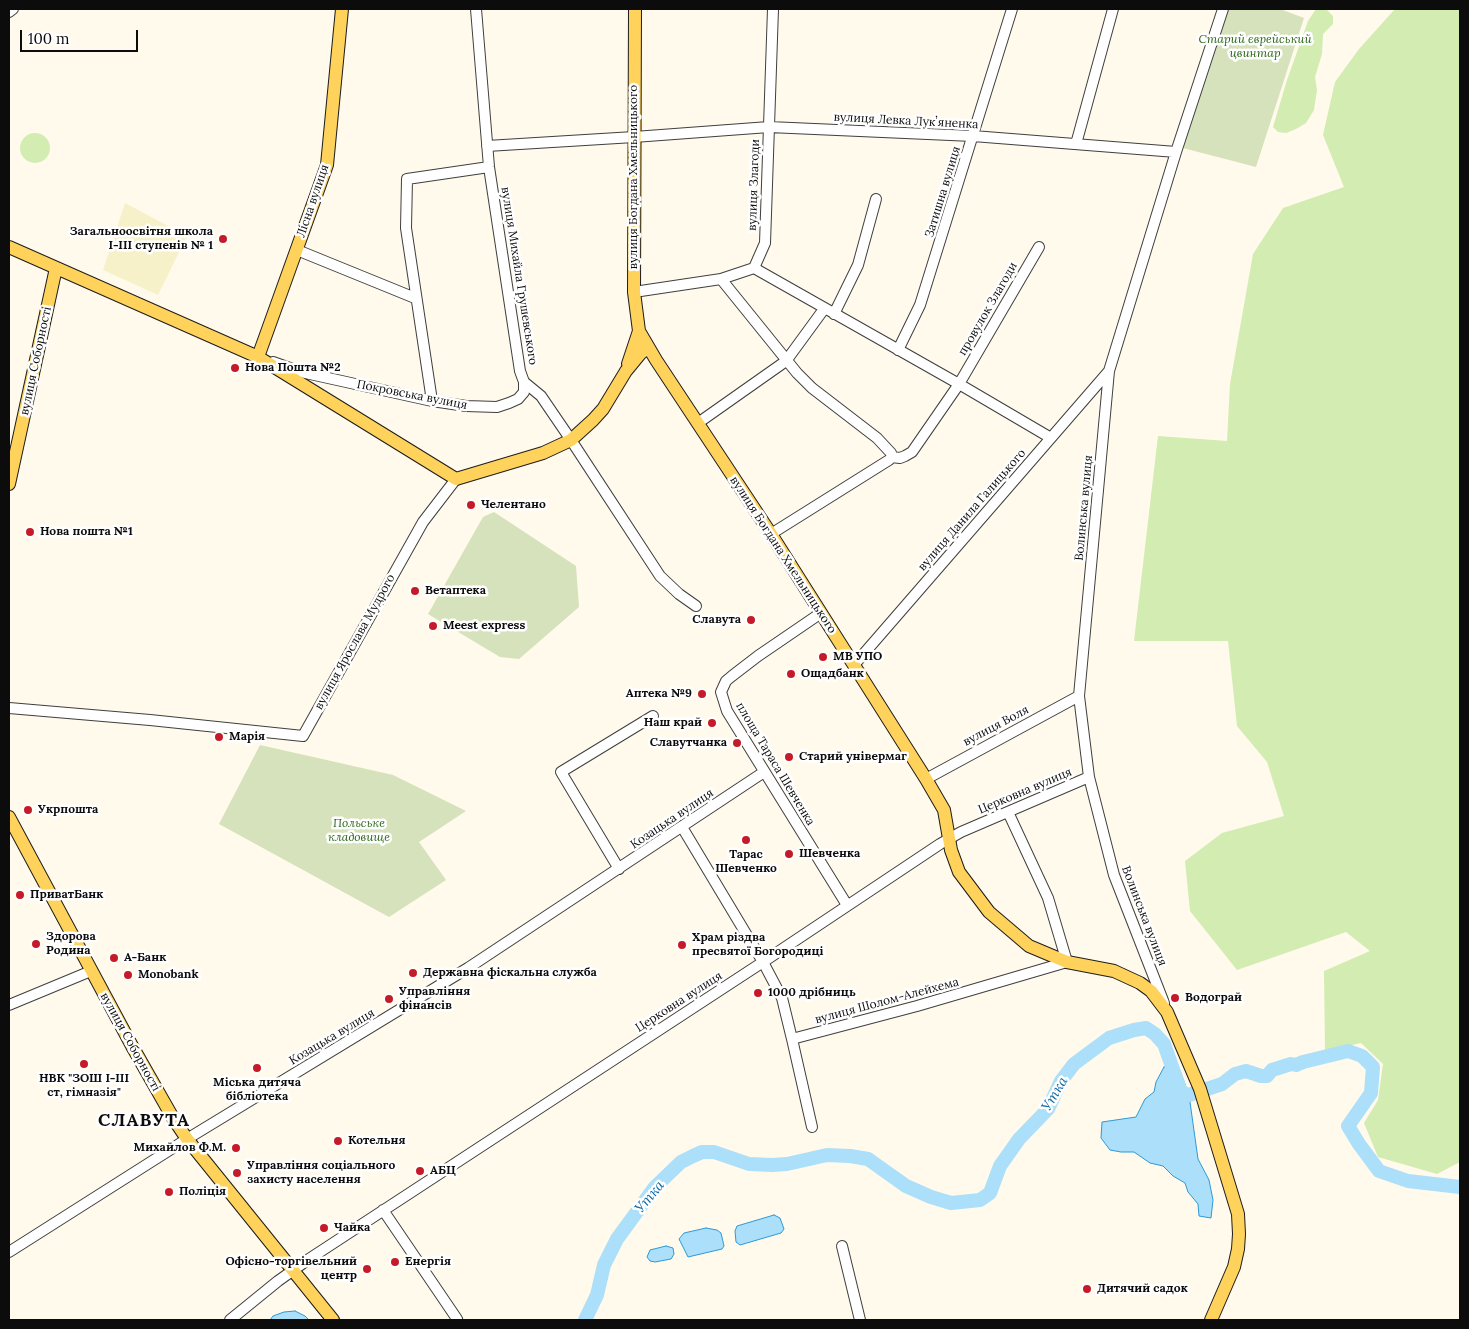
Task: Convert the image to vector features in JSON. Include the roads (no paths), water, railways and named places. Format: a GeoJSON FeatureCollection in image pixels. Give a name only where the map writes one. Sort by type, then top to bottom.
{"type":"FeatureCollection","features":[{"type":"Feature","properties":{"kind":"main road","name":"Лісна вулиця"},"geometry":{"type":"LineString","coordinates":[[258,357],[327,165],[342,9]]}},
{"type":"Feature","properties":{"kind":"main road","name":"вулиця Богдана Хмельницького"},"geometry":{"type":"LineString","coordinates":[[635,9],[634,292],[639,331],[656,360],[771,534],[926,779],[944,810],[953,856],[959,872],[989,912],[1029,946],[1068,962],[1114,971],[1132,978],[1151,991],[1167,1012],[1197,1081],[1238,1214],[1239,1234],[1234,1267],[1211,1320]]}},
{"type":"Feature","properties":{"kind":"main road","name":"Покровська вулиця"},"geometry":{"type":"LineString","coordinates":[[9,247],[258,357],[456,479]]}},
{"type":"Feature","properties":{"kind":"main road","name":"вулиця Соборності"},"geometry":{"type":"LineString","coordinates":[[9,484],[56,268]]}},
{"type":"Feature","properties":{"kind":"main road"},"geometry":{"type":"LineString","coordinates":[[626,371],[639,331]]}},
{"type":"Feature","properties":{"kind":"main road"},"geometry":{"type":"LineString","coordinates":[[456,479],[543,454],[572,440],[593,420],[611,396],[626,371],[648,347]]}},
{"type":"Feature","properties":{"kind":"main road"},"geometry":{"type":"LineString","coordinates":[[626,371],[641,361],[656,360]]}},
{"type":"Feature","properties":{"kind":"main road","name":"вулиця Соборності"},"geometry":{"type":"LineString","coordinates":[[9,817],[132,1046],[187,1139],[334,1320]]}},
{"type":"Feature","properties":{"kind":"street"},"geometry":{"type":"LineString","coordinates":[[9,12],[13,9]]}},
{"type":"Feature","properties":{"kind":"street","name":"вулиця Михайла Грушевського"},"geometry":{"type":"LineString","coordinates":[[476,9],[489,167],[520,371],[524,382],[541,396],[572,440],[660,576],[679,594],[696,606]]}},
{"type":"Feature","properties":{"kind":"street","name":"вулиця Злагоди"},"geometry":{"type":"LineString","coordinates":[[754,268],[765,243],[772,9]]}},
{"type":"Feature","properties":{"kind":"street","name":"Затишна вулиця"},"geometry":{"type":"LineString","coordinates":[[898,350],[920,305],[1012,9]]}},
{"type":"Feature","properties":{"kind":"street"},"geometry":{"type":"LineString","coordinates":[[1076,144],[1113,9]]}},
{"type":"Feature","properties":{"kind":"street","name":"Волинська вулиця"},"geometry":{"type":"LineString","coordinates":[[1167,1012],[1114,875],[1089,777],[1079,696],[1109,371],[1176,152],[1223,9]]}},
{"type":"Feature","properties":{"kind":"street","name":"вулиця Левка Лукʼяненка"},"geometry":{"type":"LineString","coordinates":[[487,146],[634,138],[769,127],[973,136],[1176,152]]}},
{"type":"Feature","properties":{"kind":"street"},"geometry":{"type":"LineString","coordinates":[[432,401],[406,228],[408,179],[489,167]]}},
{"type":"Feature","properties":{"kind":"street"},"geometry":{"type":"LineString","coordinates":[[698,423],[786,361],[829,311],[858,264],[876,199]]}},
{"type":"Feature","properties":{"kind":"street","name":"провулок Злагоди"},"geometry":{"type":"LineString","coordinates":[[892,456],[900,458],[912,452],[959,384],[1039,247]]}},
{"type":"Feature","properties":{"kind":"street"},"geometry":{"type":"LineString","coordinates":[[297,250],[416,298]]}},
{"type":"Feature","properties":{"kind":"street"},"geometry":{"type":"LineString","coordinates":[[634,292],[720,279],[754,268],[1051,438]]}},
{"type":"Feature","properties":{"kind":"street"},"geometry":{"type":"LineString","coordinates":[[720,279],[786,361],[812,388],[877,438],[889,449],[892,456],[890,460],[771,534]]}},
{"type":"Feature","properties":{"kind":"street","name":"Покровська вулиця"},"geometry":{"type":"LineString","coordinates":[[258,357],[301,372],[432,401],[466,406],[497,407],[518,399],[524,392],[524,382]]}},
{"type":"Feature","properties":{"kind":"street","name":"вулиця Данила Галицького"},"geometry":{"type":"LineString","coordinates":[[854,665],[1109,371]]}},
{"type":"Feature","properties":{"kind":"street","name":"вулиця Ярослава Мудрого"},"geometry":{"type":"LineString","coordinates":[[9,708],[303,736],[423,522],[456,479]]}},
{"type":"Feature","properties":{"kind":"street","name":"площа Тараса Шевченка"},"geometry":{"type":"LineString","coordinates":[[821,613],[732,676],[723,686],[722,697],[727,711],[847,905]]}},
{"type":"Feature","properties":{"kind":"street","name":"вулиця Воля"},"geometry":{"type":"LineString","coordinates":[[926,779],[1079,696]]}},
{"type":"Feature","properties":{"kind":"street"},"geometry":{"type":"LineString","coordinates":[[619,869],[561,772],[653,716]]}},
{"type":"Feature","properties":{"kind":"street","name":"Козацька вулиця"},"geometry":{"type":"LineString","coordinates":[[9,1252],[187,1139],[468,968],[764,772]]}},
{"type":"Feature","properties":{"kind":"street","name":"Церковна вулиця"},"geometry":{"type":"LineString","coordinates":[[230,1320],[293,1270],[949,839],[1089,777]]}},
{"type":"Feature","properties":{"kind":"street"},"geometry":{"type":"LineString","coordinates":[[1008,812],[1048,898],[1068,962]]}},
{"type":"Feature","properties":{"kind":"street"},"geometry":{"type":"LineString","coordinates":[[682,827],[764,962],[782,998],[812,1127]]}},
{"type":"Feature","properties":{"kind":"street","name":"вулиця Шолом-Алейхема"},"geometry":{"type":"LineString","coordinates":[[792,1039],[917,1006],[1068,962]]}},
{"type":"Feature","properties":{"kind":"street"},"geometry":{"type":"LineString","coordinates":[[9,1005],[91,971]]}},
{"type":"Feature","properties":{"kind":"street"},"geometry":{"type":"LineString","coordinates":[[383,1210],[456,1320]]}},
{"type":"Feature","properties":{"kind":"street"},"geometry":{"type":"LineString","coordinates":[[842,1246],[860,1320]]}},
{"type":"Feature","properties":{"kind":"water"},"geometry":{"type":"Polygon","coordinates":[[[1164,1067],[1179,1068],[1189,1095],[1198,1159],[1209,1180],[1213,1200],[1211,1218],[1199,1216],[1198,1204],[1188,1192],[1185,1183],[1173,1176],[1163,1166],[1150,1163],[1134,1152],[1110,1150],[1101,1138],[1102,1122],[1136,1117],[1145,1099],[1154,1092],[1156,1082],[1164,1067]]]}},
{"type":"Feature","properties":{"kind":"water"},"geometry":{"type":"Polygon","coordinates":[[[774,1215],[780,1218],[784,1229],[781,1233],[740,1245],[736,1242],[735,1231],[737,1226],[774,1215]]]}},
{"type":"Feature","properties":{"kind":"water"},"geometry":{"type":"Polygon","coordinates":[[[706,1228],[717,1230],[721,1233],[724,1246],[722,1249],[688,1257],[679,1239],[684,1233],[706,1228]]]}},
{"type":"Feature","properties":{"kind":"water"},"geometry":{"type":"Polygon","coordinates":[[[666,1246],[673,1248],[674,1254],[671,1259],[655,1262],[650,1261],[647,1257],[650,1250],[666,1246]]]}},
{"type":"Feature","properties":{"kind":"water"},"geometry":{"type":"Polygon","coordinates":[[[295,1311],[309,1320],[270,1320],[273,1316],[284,1312],[295,1311]]]}},
{"type":"Feature","properties":{"kind":"waterway","name":"Утка"},"geometry":{"type":"LineString","coordinates":[[585,1320],[597,1295],[604,1265],[617,1239],[655,1187],[681,1162],[702,1152],[714,1152],[749,1164],[772,1165],[787,1164],[827,1155],[850,1156],[868,1159],[906,1186],[931,1197],[951,1203],[980,1200],[990,1193],[1000,1166],[1019,1139],[1048,1109],[1061,1081],[1074,1064],[1109,1038],[1146,1028],[1164,1044],[1181,1092],[1189,1095],[1222,1084],[1235,1074],[1246,1071],[1267,1076],[1272,1070],[1291,1064],[1296,1065],[1348,1051],[1362,1056],[1373,1067],[1371,1093],[1348,1126],[1379,1171],[1408,1181],[1460,1187]]}},
{"type":"Feature","properties":{"kind":"place","name":"Загальноосвітня школа І-ІІІ ступенів № 1"},"geometry":{"type":"Point","coordinates":[223,239]}},
{"type":"Feature","properties":{"kind":"place","name":"Нова Пошта №2"},"geometry":{"type":"Point","coordinates":[235,368]}},
{"type":"Feature","properties":{"kind":"place","name":"Челентано"},"geometry":{"type":"Point","coordinates":[471,505]}},
{"type":"Feature","properties":{"kind":"place","name":"Нова пошта №1"},"geometry":{"type":"Point","coordinates":[30,532]}},
{"type":"Feature","properties":{"kind":"place","name":"Ветаптека"},"geometry":{"type":"Point","coordinates":[415,591]}},
{"type":"Feature","properties":{"kind":"place","name":"Славута"},"geometry":{"type":"Point","coordinates":[751,620]}},
{"type":"Feature","properties":{"kind":"place","name":"Meest express"},"geometry":{"type":"Point","coordinates":[433,626]}},
{"type":"Feature","properties":{"kind":"place","name":"МВ УПО"},"geometry":{"type":"Point","coordinates":[823,657]}},
{"type":"Feature","properties":{"kind":"place","name":"Ощадбанк"},"geometry":{"type":"Point","coordinates":[791,674]}},
{"type":"Feature","properties":{"kind":"place","name":"Аптека №9"},"geometry":{"type":"Point","coordinates":[702,694]}},
{"type":"Feature","properties":{"kind":"place","name":"Наш край"},"geometry":{"type":"Point","coordinates":[712,723]}},
{"type":"Feature","properties":{"kind":"place","name":"Марія"},"geometry":{"type":"Point","coordinates":[219,737]}},
{"type":"Feature","properties":{"kind":"place","name":"Славутчанка"},"geometry":{"type":"Point","coordinates":[737,743]}},
{"type":"Feature","properties":{"kind":"place","name":"Старий універмаг"},"geometry":{"type":"Point","coordinates":[789,757]}},
{"type":"Feature","properties":{"kind":"place","name":"Укрпошта"},"geometry":{"type":"Point","coordinates":[28,810]}},
{"type":"Feature","properties":{"kind":"place","name":"Тарас Шевченко"},"geometry":{"type":"Point","coordinates":[746,840]}},
{"type":"Feature","properties":{"kind":"place","name":"Шевченка"},"geometry":{"type":"Point","coordinates":[789,854]}},
{"type":"Feature","properties":{"kind":"place","name":"ПриватБанк"},"geometry":{"type":"Point","coordinates":[20,895]}},
{"type":"Feature","properties":{"kind":"place","name":"Здорова Родина"},"geometry":{"type":"Point","coordinates":[36,944]}},
{"type":"Feature","properties":{"kind":"place","name":"Храм різдва пресвятої Богородиці"},"geometry":{"type":"Point","coordinates":[682,945]}},
{"type":"Feature","properties":{"kind":"place","name":"А-Банк"},"geometry":{"type":"Point","coordinates":[114,958]}},
{"type":"Feature","properties":{"kind":"place","name":"Державна фіскальна служба"},"geometry":{"type":"Point","coordinates":[413,973]}},
{"type":"Feature","properties":{"kind":"place","name":"Monobank"},"geometry":{"type":"Point","coordinates":[128,975]}},
{"type":"Feature","properties":{"kind":"place","name":"1000 дрібниць"},"geometry":{"type":"Point","coordinates":[758,993]}},
{"type":"Feature","properties":{"kind":"place","name":"Водограй"},"geometry":{"type":"Point","coordinates":[1175,998]}},
{"type":"Feature","properties":{"kind":"place","name":"Управління фінансів"},"geometry":{"type":"Point","coordinates":[389,999]}},
{"type":"Feature","properties":{"kind":"place","name":"НВК \"ЗОШ І-ІІІ ст, гімназія\""},"geometry":{"type":"Point","coordinates":[84,1064]}},
{"type":"Feature","properties":{"kind":"place","name":"Міська дитяча бібліотека"},"geometry":{"type":"Point","coordinates":[257,1068]}},
{"type":"Feature","properties":{"kind":"place","name":"Котельня"},"geometry":{"type":"Point","coordinates":[338,1141]}},
{"type":"Feature","properties":{"kind":"place","name":"Михайлов Ф.М."},"geometry":{"type":"Point","coordinates":[236,1148]}},
{"type":"Feature","properties":{"kind":"place","name":"АБЦ"},"geometry":{"type":"Point","coordinates":[420,1171]}},
{"type":"Feature","properties":{"kind":"place","name":"Управління соціального захисту населення"},"geometry":{"type":"Point","coordinates":[237,1173]}},
{"type":"Feature","properties":{"kind":"place","name":"Поліція"},"geometry":{"type":"Point","coordinates":[169,1192]}},
{"type":"Feature","properties":{"kind":"place","name":"Чайка"},"geometry":{"type":"Point","coordinates":[324,1228]}},
{"type":"Feature","properties":{"kind":"place","name":"Енергія"},"geometry":{"type":"Point","coordinates":[395,1262]}},
{"type":"Feature","properties":{"kind":"place","name":"Офісно-торгівельний центр"},"geometry":{"type":"Point","coordinates":[367,1269]}},
{"type":"Feature","properties":{"kind":"place","name":"Дитячий садок"},"geometry":{"type":"Point","coordinates":[1087,1289]}},
{"type":"Feature","properties":{"kind":"district","name":"СЛАВУТА"},"geometry":{"type":"Point","coordinates":[144,1121]}},
{"type":"Feature","properties":{"kind":"park label","name":"Старий єврейський цвинтар"},"geometry":{"type":"Point","coordinates":[1255,47]}},
{"type":"Feature","properties":{"kind":"park label","name":"Польське кладовище"},"geometry":{"type":"Point","coordinates":[359,831]}}]}
